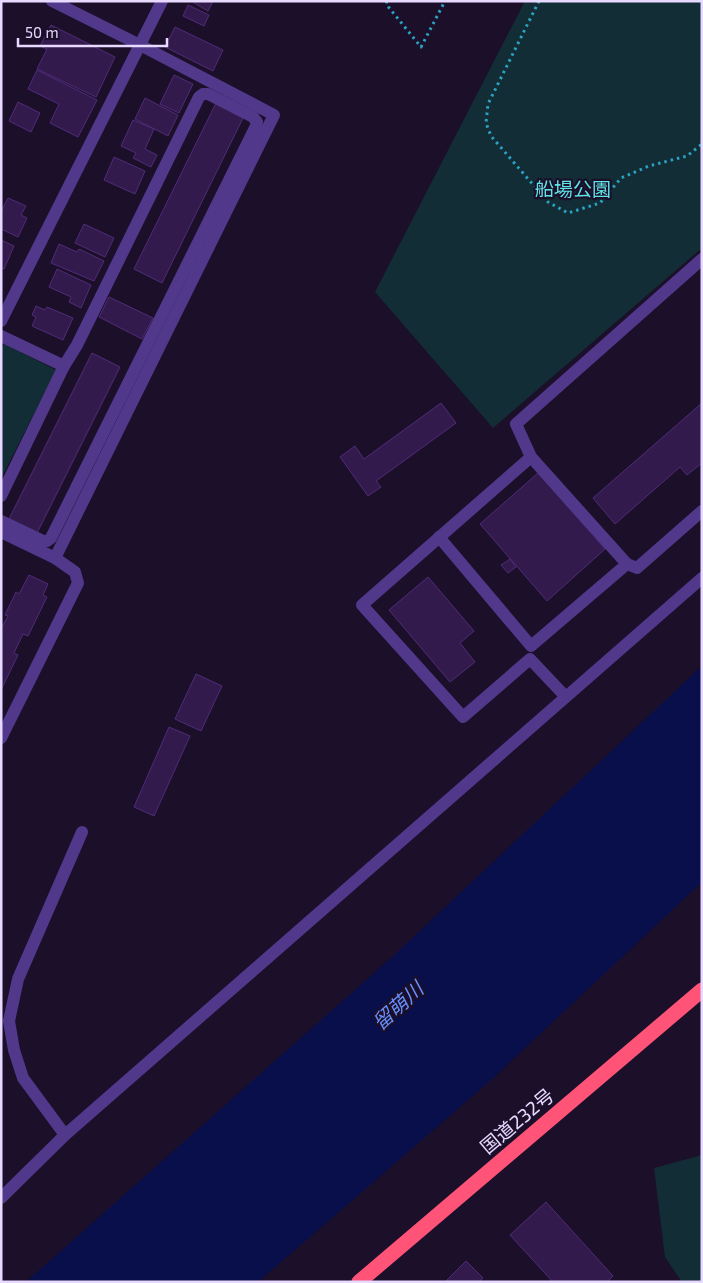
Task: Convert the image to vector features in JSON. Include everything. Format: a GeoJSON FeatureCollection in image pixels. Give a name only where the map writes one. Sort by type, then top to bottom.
{"type":"FeatureCollection","features":[{"type":"Feature","properties":{"kind":"highway","name":"国道232号"},"geometry":{"type":"LineString","coordinates":[[359,1282],[702,990]]}},
{"type":"Feature","properties":{"kind":"street"},"geometry":{"type":"LineString","coordinates":[[52,1],[274,115],[55,558]]}},
{"type":"Feature","properties":{"kind":"street"},"geometry":{"type":"LineString","coordinates":[[1,321],[162,1]]}},
{"type":"Feature","properties":{"kind":"street"},"geometry":{"type":"LineString","coordinates":[[1,496],[199,97],[203,94],[208,94],[253,117],[256,126],[52,538],[43,541],[1,521]]}},
{"type":"Feature","properties":{"kind":"street"},"geometry":{"type":"LineString","coordinates":[[702,259],[516,424],[531,457],[626,564],[637,568],[702,511]]}},
{"type":"Feature","properties":{"kind":"street"},"geometry":{"type":"LineString","coordinates":[[1,336],[64,366]]}},
{"type":"Feature","properties":{"kind":"street"},"geometry":{"type":"LineString","coordinates":[[531,457],[362,605],[463,717],[626,564]]}},
{"type":"Feature","properties":{"kind":"street"},"geometry":{"type":"LineString","coordinates":[[1,532],[55,558],[75,572],[78,583],[1,738]]}},
{"type":"Feature","properties":{"kind":"street"},"geometry":{"type":"LineString","coordinates":[[439,537],[565,696]]}},
{"type":"Feature","properties":{"kind":"street"},"geometry":{"type":"LineString","coordinates":[[1,1198],[65,1135],[702,578]]}},
{"type":"Feature","properties":{"kind":"street"},"geometry":{"type":"LineString","coordinates":[[65,1135],[23,1078],[14,1050],[9,1021],[18,979],[82,832]]}},
{"type":"Feature","properties":{"kind":"path"},"geometry":{"type":"LineString","coordinates":[[387,1],[386,4],[421,47],[445,1]]}},
{"type":"Feature","properties":{"kind":"path"},"geometry":{"type":"LineString","coordinates":[[539,1],[488,104],[486,123],[492,136],[548,202],[568,213],[600,203],[621,178],[649,166],[687,156],[702,144]]}},
{"type":"Feature","properties":{"kind":"green space","name":"船場公園"},"geometry":{"type":"Polygon","coordinates":[[[525,1],[702,1],[702,248],[493,428],[375,292],[525,1]]]}},
{"type":"Feature","properties":{"kind":"green space"},"geometry":{"type":"Polygon","coordinates":[[[4,344],[56,370],[1,479],[1,349],[4,344]]]}},
{"type":"Feature","properties":{"kind":"green space"},"geometry":{"type":"Polygon","coordinates":[[[702,1155],[702,1282],[682,1282],[665,1257],[654,1168],[702,1155]]]}},
{"type":"Feature","properties":{"kind":"water","name":"留萌川"},"geometry":{"type":"Polygon","coordinates":[[[702,666],[702,882],[490,1081],[258,1282],[26,1282],[391,958],[702,666]]]}},
{"type":"Feature","properties":{"kind":"building"},"geometry":{"type":"Polygon","coordinates":[[[191,1],[213,1],[208,11],[191,1]]]}},
{"type":"Feature","properties":{"kind":"building"},"geometry":{"type":"Polygon","coordinates":[[[188,5],[209,15],[204,26],[183,16],[188,5]]]}},
{"type":"Feature","properties":{"kind":"building"},"geometry":{"type":"Polygon","coordinates":[[[51,25],[115,57],[96,97],[37,69],[47,49],[40,46],[51,25]]]}},
{"type":"Feature","properties":{"kind":"building"},"geometry":{"type":"Polygon","coordinates":[[[175,27],[223,50],[213,71],[165,47],[175,27]]]}},
{"type":"Feature","properties":{"kind":"building"},"geometry":{"type":"Polygon","coordinates":[[[37,70],[97,100],[78,137],[50,123],[59,104],[28,89],[37,70]]]}},
{"type":"Feature","properties":{"kind":"building"},"geometry":{"type":"Polygon","coordinates":[[[174,75],[193,84],[179,113],[160,104],[174,75]]]}},
{"type":"Feature","properties":{"kind":"building"},"geometry":{"type":"Polygon","coordinates":[[[145,98],[178,115],[168,136],[135,119],[145,98]]]}},
{"type":"Feature","properties":{"kind":"building"},"geometry":{"type":"Polygon","coordinates":[[[18,102],[40,113],[31,132],[9,121],[18,102]]]}},
{"type":"Feature","properties":{"kind":"building"},"geometry":{"type":"Polygon","coordinates":[[[216,103],[244,116],[162,283],[134,269],[216,103]]]}},
{"type":"Feature","properties":{"kind":"building"},"geometry":{"type":"Polygon","coordinates":[[[133,120],[154,129],[145,149],[157,155],[151,167],[133,158],[136,153],[121,146],[133,120]]]}},
{"type":"Feature","properties":{"kind":"building"},"geometry":{"type":"Polygon","coordinates":[[[114,157],[145,171],[135,194],[104,180],[114,157]]]}},
{"type":"Feature","properties":{"kind":"building"},"geometry":{"type":"Polygon","coordinates":[[[8,198],[26,206],[21,215],[27,218],[18,237],[1,229],[1,212],[8,198]]]}},
{"type":"Feature","properties":{"kind":"building"},"geometry":{"type":"Polygon","coordinates":[[[84,224],[114,238],[105,257],[75,243],[84,224]]]}},
{"type":"Feature","properties":{"kind":"building"},"geometry":{"type":"Polygon","coordinates":[[[1,240],[14,246],[4,269],[1,268],[1,240]]]}},
{"type":"Feature","properties":{"kind":"building"},"geometry":{"type":"Polygon","coordinates":[[[59,244],[77,252],[79,249],[104,261],[94,281],[51,263],[59,244]]]}},
{"type":"Feature","properties":{"kind":"building"},"geometry":{"type":"Polygon","coordinates":[[[57,269],[91,285],[81,308],[69,302],[71,297],[49,287],[57,269]]]}},
{"type":"Feature","properties":{"kind":"building"},"geometry":{"type":"Polygon","coordinates":[[[109,297],[153,318],[142,339],[99,317],[109,297]]]}},
{"type":"Feature","properties":{"kind":"building"},"geometry":{"type":"Polygon","coordinates":[[[36,306],[45,310],[47,307],[73,318],[63,340],[32,326],[36,317],[32,315],[36,306]]]}},
{"type":"Feature","properties":{"kind":"building"},"geometry":{"type":"Polygon","coordinates":[[[92,353],[120,367],[37,533],[9,519],[92,353]]]}},
{"type":"Feature","properties":{"kind":"building"},"geometry":{"type":"Polygon","coordinates":[[[441,403],[456,423],[376,481],[381,487],[368,496],[340,457],[355,446],[364,459],[441,403]]]}},
{"type":"Feature","properties":{"kind":"building"},"geometry":{"type":"Polygon","coordinates":[[[702,403],[702,463],[687,475],[680,467],[615,524],[593,498],[702,403]]]}},
{"type":"Feature","properties":{"kind":"building"},"geometry":{"type":"Polygon","coordinates":[[[538,473],[605,549],[547,601],[480,524],[538,473]]]}},
{"type":"Feature","properties":{"kind":"building"},"geometry":{"type":"Polygon","coordinates":[[[510,559],[516,567],[508,573],[501,565],[510,559]]]}},
{"type":"Feature","properties":{"kind":"building"},"geometry":{"type":"Polygon","coordinates":[[[29,575],[48,584],[43,595],[47,597],[28,636],[23,634],[14,653],[18,655],[1,690],[1,629],[8,616],[5,615],[16,592],[19,594],[29,575]]]}},
{"type":"Feature","properties":{"kind":"building"},"geometry":{"type":"Polygon","coordinates":[[[428,577],[474,631],[460,643],[475,662],[450,682],[389,610],[428,577]]]}},
{"type":"Feature","properties":{"kind":"building"},"geometry":{"type":"Polygon","coordinates":[[[196,674],[222,686],[201,731],[175,719],[196,674]]]}},
{"type":"Feature","properties":{"kind":"building"},"geometry":{"type":"Polygon","coordinates":[[[169,727],[190,736],[154,816],[134,807],[169,727]]]}},
{"type":"Feature","properties":{"kind":"building"},"geometry":{"type":"Polygon","coordinates":[[[546,1202],[613,1276],[607,1282],[553,1282],[510,1235],[546,1202]]]}},
{"type":"Feature","properties":{"kind":"building"},"geometry":{"type":"Polygon","coordinates":[[[466,1261],[483,1278],[479,1282],[445,1282],[466,1261]]]}}]}
